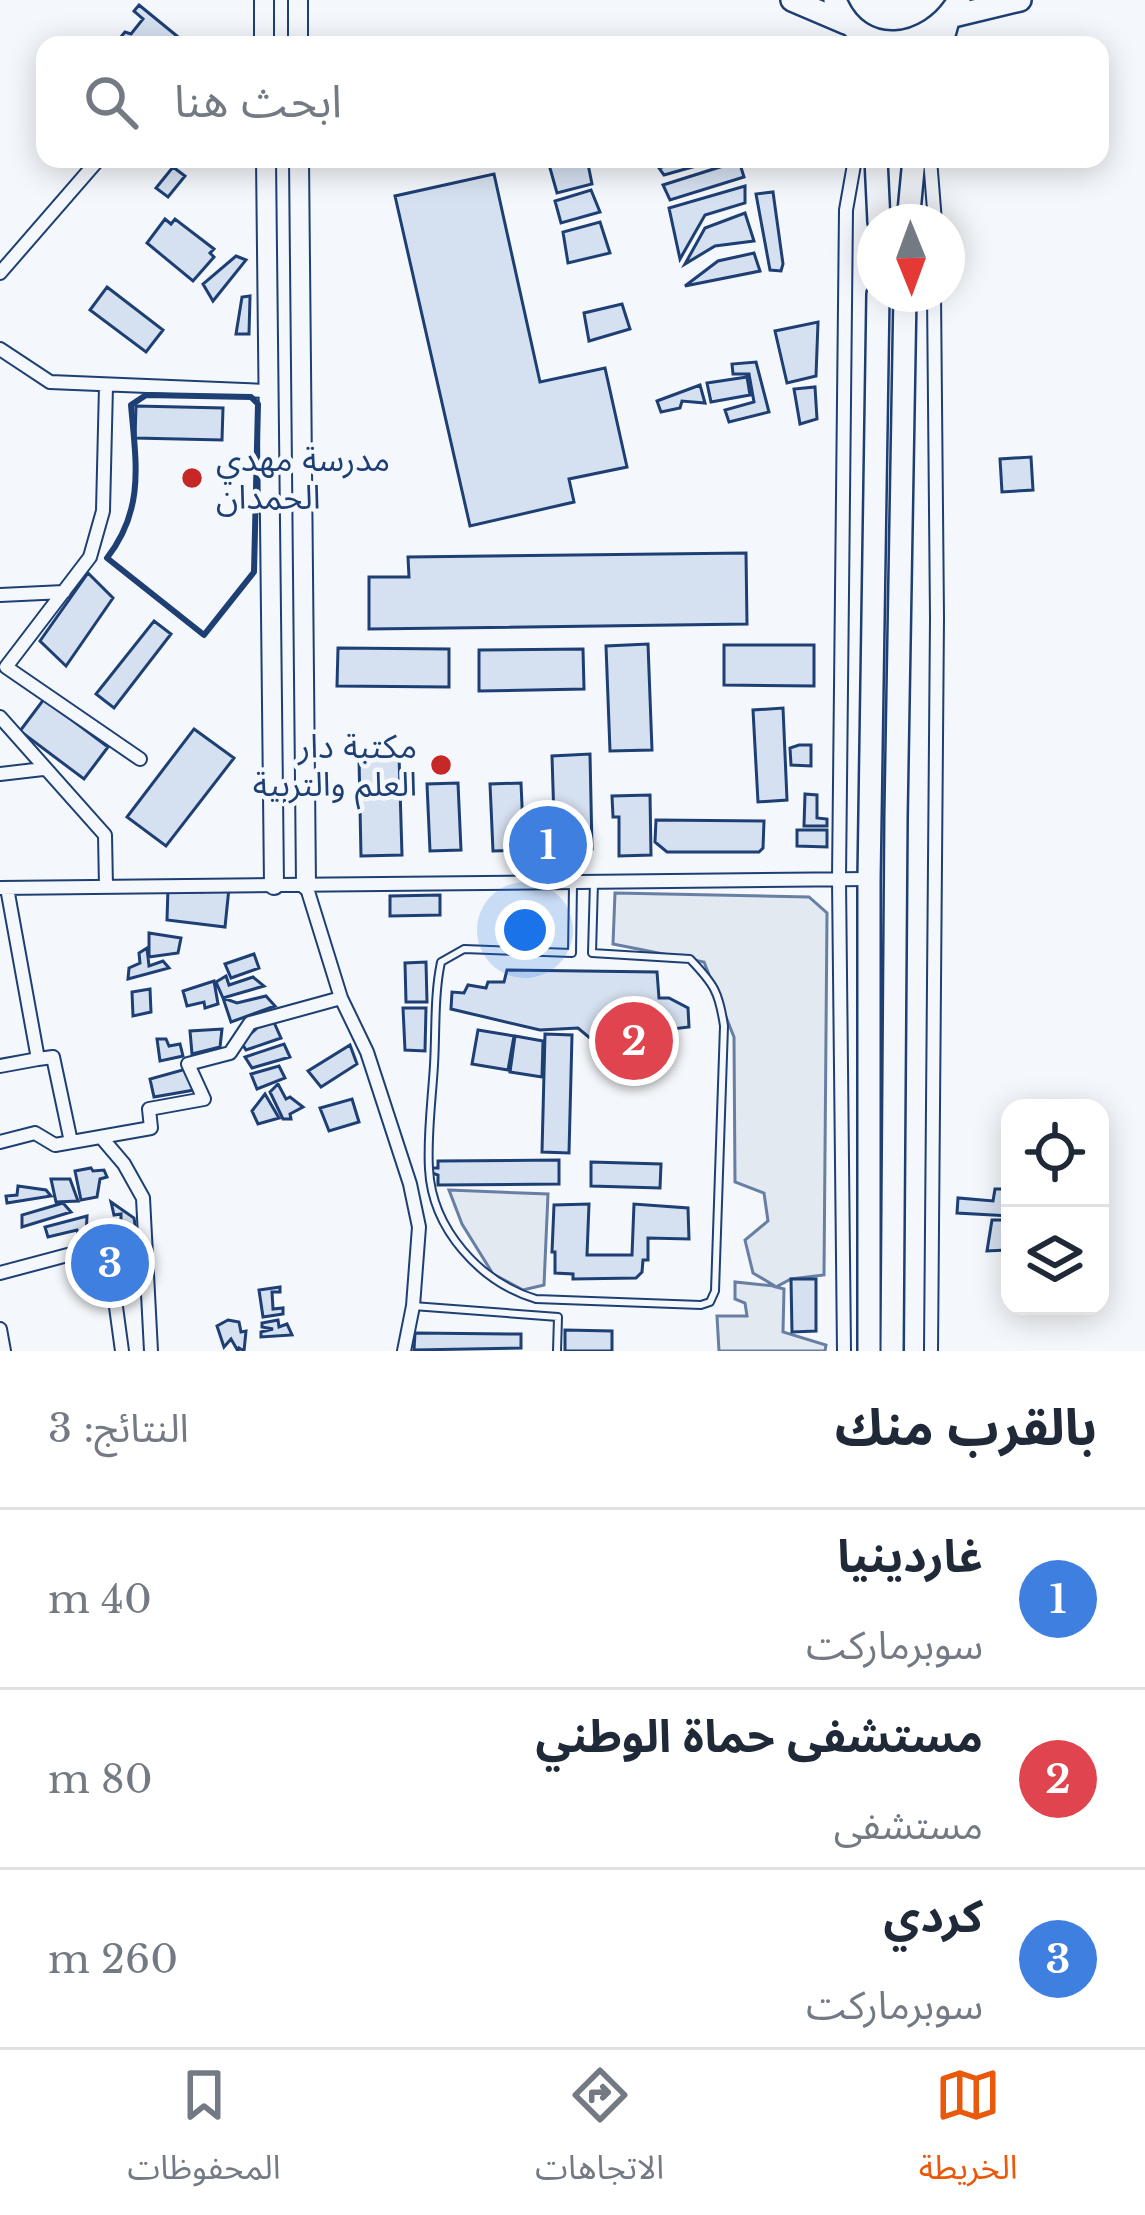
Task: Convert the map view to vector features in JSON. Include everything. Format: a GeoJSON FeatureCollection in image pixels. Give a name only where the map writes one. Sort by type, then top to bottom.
{"type":"FeatureCollection","features":[{"type":"Feature","properties":{"kind":"main road"},"geometry":{"type":"LineString","coordinates":[[264,0],[264,36]]}},
{"type":"Feature","properties":{"kind":"main road"},"geometry":{"type":"LineString","coordinates":[[298,0],[298,36]]}},
{"type":"Feature","properties":{"kind":"main road"},"geometry":{"type":"LineString","coordinates":[[792,0],[854,35]]}},
{"type":"Feature","properties":{"kind":"main road"},"geometry":{"type":"LineString","coordinates":[[835,0],[854,35]]}},
{"type":"Feature","properties":{"kind":"main road"},"geometry":{"type":"LineString","coordinates":[[924,36],[954,9],[1020,0]]}},
{"type":"Feature","properties":{"kind":"main road"},"geometry":{"type":"LineString","coordinates":[[266,168],[274,885]]}},
{"type":"Feature","properties":{"kind":"main road"},"geometry":{"type":"LineString","coordinates":[[299,168],[306,885]]}},
{"type":"Feature","properties":{"kind":"main road"},"geometry":{"type":"LineString","coordinates":[[876,168],[878,204]]}},
{"type":"Feature","properties":{"kind":"main road"},"geometry":{"type":"LineString","coordinates":[[910,204],[913,168]]}},
{"type":"Feature","properties":{"kind":"main road"},"geometry":{"type":"LineString","coordinates":[[869,1351],[869,879],[878,312]]}},
{"type":"Feature","properties":{"kind":"main road"},"geometry":{"type":"LineString","coordinates":[[892,1351],[905,312]]}},
{"type":"Feature","properties":{"kind":"street"},"geometry":{"type":"LineString","coordinates":[[0,273],[90,168]]}},
{"type":"Feature","properties":{"kind":"street"},"geometry":{"type":"LineString","coordinates":[[844,1351],[838,879],[846,210],[853,168]]}},
{"type":"Feature","properties":{"kind":"street"},"geometry":{"type":"LineString","coordinates":[[931,168],[934,204]]}},
{"type":"Feature","properties":{"kind":"street"},"geometry":{"type":"LineString","coordinates":[[931,1351],[937,642],[934,312]]}},
{"type":"Feature","properties":{"kind":"street"},"geometry":{"type":"LineString","coordinates":[[0,349],[50,382],[268,391]]}},
{"type":"Feature","properties":{"kind":"street"},"geometry":{"type":"LineString","coordinates":[[106,386],[103,511],[90,557],[6,667],[140,759]]}},
{"type":"Feature","properties":{"kind":"street"},"geometry":{"type":"LineString","coordinates":[[0,596],[64,592]]}},
{"type":"Feature","properties":{"kind":"street"},"geometry":{"type":"LineString","coordinates":[[0,717],[105,835],[106,887]]}},
{"type":"Feature","properties":{"kind":"street"},"geometry":{"type":"LineString","coordinates":[[0,774],[43,769]]}},
{"type":"Feature","properties":{"kind":"street"},"geometry":{"type":"LineString","coordinates":[[38,1059],[4,888],[869,879]]}},
{"type":"Feature","properties":{"kind":"street"},"geometry":{"type":"LineString","coordinates":[[306,885],[340,998],[367,1052],[419,1226],[404,1351]]}},
{"type":"Feature","properties":{"kind":"street"},"geometry":{"type":"LineString","coordinates":[[0,1142],[35,1133],[55,1145],[151,1128],[149,1108],[204,1100],[188,1064],[230,1053],[250,1023],[340,998]]}},
{"type":"Feature","properties":{"kind":"street"},"geometry":{"type":"LineString","coordinates":[[0,1066],[53,1058],[71,1142]]}},
{"type":"Feature","properties":{"kind":"street"},"geometry":{"type":"LineString","coordinates":[[100,1137],[124,1164],[143,1198],[151,1351]]}},
{"type":"Feature","properties":{"kind":"street"},"geometry":{"type":"LineString","coordinates":[[0,1273],[108,1248],[144,1247]]}},
{"type":"Feature","properties":{"kind":"street"},"geometry":{"type":"LineString","coordinates":[[108,1248],[122,1351]]}},
{"type":"Feature","properties":{"kind":"street"},"geometry":{"type":"LineString","coordinates":[[0,1329],[4,1351]]}},
{"type":"Feature","properties":{"kind":"lane"},"geometry":{"type":"LineString","coordinates":[[573,882],[572,953],[464,950],[441,962],[429,1171],[437,1205],[470,1258],[511,1291],[536,1299],[701,1305],[710,1302],[716,1291],[721,1003],[713,982],[690,959],[592,953],[594,882]]}},
{"type":"Feature","properties":{"kind":"lane"},"geometry":{"type":"LineString","coordinates":[[413,1306],[558,1317],[557,1351]]}},
{"type":"Feature","properties":{"kind":"shaded area"},"geometry":{"type":"Polygon","coordinates":[[[615,893],[809,897],[827,913],[824,1275],[791,1279],[776,1287],[784,1289],[783,1332],[826,1345],[825,1351],[719,1351],[717,1316],[747,1316],[745,1303],[735,1299],[735,1282],[775,1286],[753,1273],[745,1240],[768,1221],[764,1193],[735,1182],[734,1037],[704,962],[613,944],[615,893]]]}},
{"type":"Feature","properties":{"kind":"shaded area"},"geometry":{"type":"Polygon","coordinates":[[[449,1190],[548,1194],[544,1285],[523,1290],[493,1274],[462,1224],[449,1190]]]}},
{"type":"Feature","properties":{"kind":"building"},"geometry":{"type":"Polygon","coordinates":[[[139,5],[177,36],[122,36],[131,34],[143,19],[134,11],[139,5]]]}},
{"type":"Feature","properties":{"kind":"building"},"geometry":{"type":"Polygon","coordinates":[[[172,168],[185,176],[168,197],[156,188],[172,168]]]}},
{"type":"Feature","properties":{"kind":"building"},"geometry":{"type":"Polygon","coordinates":[[[550,168],[589,168],[592,184],[557,193],[550,168]]]}},
{"type":"Feature","properties":{"kind":"building"},"geometry":{"type":"Polygon","coordinates":[[[659,168],[689,168],[664,175],[659,168]]]}},
{"type":"Feature","properties":{"kind":"building"},"geometry":{"type":"Polygon","coordinates":[[[717,168],[741,168],[744,177],[670,200],[663,185],[717,168]]]}},
{"type":"Feature","properties":{"kind":"building"},"geometry":{"type":"Polygon","coordinates":[[[494,174],[540,382],[605,368],[627,467],[569,479],[574,502],[470,526],[395,196],[494,174]]]}},
{"type":"Feature","properties":{"kind":"building"},"geometry":{"type":"Polygon","coordinates":[[[745,186],[745,203],[705,215],[680,259],[669,208],[745,186]]]}},
{"type":"Feature","properties":{"kind":"building"},"geometry":{"type":"Polygon","coordinates":[[[591,190],[600,212],[561,223],[555,201],[591,190]]]}},
{"type":"Feature","properties":{"kind":"building"},"geometry":{"type":"Polygon","coordinates":[[[773,192],[781,271],[770,270],[756,194],[773,192]]]}},
{"type":"Feature","properties":{"kind":"building"},"geometry":{"type":"Polygon","coordinates":[[[745,213],[754,241],[715,246],[685,264],[705,228],[745,213]]]}},
{"type":"Feature","properties":{"kind":"building"},"geometry":{"type":"Polygon","coordinates":[[[165,219],[171,224],[175,219],[214,249],[210,253],[214,257],[193,281],[147,243],[165,219]]]}},
{"type":"Feature","properties":{"kind":"building"},"geometry":{"type":"Polygon","coordinates":[[[600,222],[610,253],[568,263],[563,232],[600,222]]]}},
{"type":"Feature","properties":{"kind":"building"},"geometry":{"type":"Polygon","coordinates":[[[754,253],[760,271],[685,286],[718,261],[754,253]]]}},
{"type":"Feature","properties":{"kind":"building"},"geometry":{"type":"Polygon","coordinates":[[[236,256],[246,260],[213,301],[203,284],[236,256]]]}},
{"type":"Feature","properties":{"kind":"building"},"geometry":{"type":"Polygon","coordinates":[[[107,287],[163,330],[146,352],[90,310],[107,287]]]}},
{"type":"Feature","properties":{"kind":"building"},"geometry":{"type":"Polygon","coordinates":[[[250,296],[249,334],[236,334],[242,297],[250,296]]]}},
{"type":"Feature","properties":{"kind":"building"},"geometry":{"type":"Polygon","coordinates":[[[622,304],[630,329],[589,341],[584,313],[622,304]]]}},
{"type":"Feature","properties":{"kind":"building"},"geometry":{"type":"Polygon","coordinates":[[[818,322],[816,376],[787,383],[775,331],[818,322]]]}},
{"type":"Feature","properties":{"kind":"building"},"geometry":{"type":"Polygon","coordinates":[[[756,362],[769,412],[729,422],[725,410],[754,402],[749,374],[733,374],[732,364],[756,362]]]}},
{"type":"Feature","properties":{"kind":"building"},"geometry":{"type":"Polygon","coordinates":[[[747,377],[750,395],[711,402],[707,383],[747,377]]]}},
{"type":"Feature","properties":{"kind":"building"},"geometry":{"type":"Polygon","coordinates":[[[700,385],[705,403],[682,401],[680,408],[661,412],[657,401],[700,385]]]}},
{"type":"Feature","properties":{"kind":"building"},"geometry":{"type":"Polygon","coordinates":[[[815,387],[817,419],[800,424],[794,389],[815,387]]]}},
{"type":"Feature","properties":{"kind":"building"},"geometry":{"type":"Polygon","coordinates":[[[136,406],[223,408],[222,440],[135,438],[136,406]]]}},
{"type":"Feature","properties":{"kind":"building"},"geometry":{"type":"Polygon","coordinates":[[[1031,457],[1033,490],[1002,492],[1000,459],[1031,457]]]}},
{"type":"Feature","properties":{"kind":"building"},"geometry":{"type":"Polygon","coordinates":[[[746,553],[747,624],[369,629],[369,577],[409,577],[408,557],[746,553]]]}},
{"type":"Feature","properties":{"kind":"building"},"geometry":{"type":"Polygon","coordinates":[[[88,573],[113,598],[66,666],[40,641],[88,573]]]}},
{"type":"Feature","properties":{"kind":"building"},"geometry":{"type":"Polygon","coordinates":[[[154,621],[171,634],[114,708],[96,694],[154,621]]]}},
{"type":"Feature","properties":{"kind":"building"},"geometry":{"type":"Polygon","coordinates":[[[648,644],[652,750],[610,751],[606,646],[648,644]]]}},
{"type":"Feature","properties":{"kind":"building"},"geometry":{"type":"Polygon","coordinates":[[[724,645],[814,645],[814,686],[724,685],[724,645]]]}},
{"type":"Feature","properties":{"kind":"building"},"geometry":{"type":"Polygon","coordinates":[[[338,648],[449,649],[449,687],[337,686],[338,648]]]}},
{"type":"Feature","properties":{"kind":"building"},"geometry":{"type":"Polygon","coordinates":[[[583,649],[584,689],[479,691],[479,650],[583,649]]]}},
{"type":"Feature","properties":{"kind":"building"},"geometry":{"type":"Polygon","coordinates":[[[44,699],[108,747],[84,779],[20,731],[44,699]]]}},
{"type":"Feature","properties":{"kind":"building"},"geometry":{"type":"Polygon","coordinates":[[[783,708],[787,800],[758,802],[753,710],[783,708]]]}},
{"type":"Feature","properties":{"kind":"building"},"geometry":{"type":"Polygon","coordinates":[[[194,729],[234,758],[166,846],[127,817],[194,729]]]}},
{"type":"Feature","properties":{"kind":"building"},"geometry":{"type":"Polygon","coordinates":[[[811,745],[811,766],[791,765],[790,748],[811,745]]]}},
{"type":"Feature","properties":{"kind":"building"},"geometry":{"type":"Polygon","coordinates":[[[590,754],[592,849],[555,851],[552,756],[590,754]]]}},
{"type":"Feature","properties":{"kind":"building"},"geometry":{"type":"Polygon","coordinates":[[[399,755],[402,855],[361,856],[359,758],[399,755]]]}},
{"type":"Feature","properties":{"kind":"building"},"geometry":{"type":"Polygon","coordinates":[[[458,783],[461,850],[430,851],[427,784],[458,783]]]}},
{"type":"Feature","properties":{"kind":"building"},"geometry":{"type":"Polygon","coordinates":[[[521,783],[524,850],[493,851],[490,784],[521,783]]]}},
{"type":"Feature","properties":{"kind":"building"},"geometry":{"type":"Polygon","coordinates":[[[805,794],[817,795],[817,818],[827,819],[827,826],[804,826],[805,794]]]}},
{"type":"Feature","properties":{"kind":"building"},"geometry":{"type":"Polygon","coordinates":[[[650,795],[651,855],[619,856],[619,817],[613,817],[612,796],[650,795]]]}},
{"type":"Feature","properties":{"kind":"building"},"geometry":{"type":"Polygon","coordinates":[[[656,820],[764,821],[763,848],[759,852],[667,852],[655,842],[656,820]]]}},
{"type":"Feature","properties":{"kind":"building"},"geometry":{"type":"Polygon","coordinates":[[[797,830],[827,830],[827,847],[797,846],[797,830]]]}},
{"type":"Feature","properties":{"kind":"building"},"geometry":{"type":"Polygon","coordinates":[[[168,888],[202,892],[229,888],[225,927],[167,920],[168,888]]]}},
{"type":"Feature","properties":{"kind":"building"},"geometry":{"type":"Polygon","coordinates":[[[440,895],[440,915],[390,916],[390,896],[440,895]]]}},
{"type":"Feature","properties":{"kind":"building"},"geometry":{"type":"Polygon","coordinates":[[[149,933],[181,938],[178,953],[149,957],[149,933]]]}},
{"type":"Feature","properties":{"kind":"building"},"geometry":{"type":"Polygon","coordinates":[[[147,948],[149,966],[163,961],[169,968],[128,979],[129,968],[140,963],[139,953],[147,948]]]}},
{"type":"Feature","properties":{"kind":"building"},"geometry":{"type":"Polygon","coordinates":[[[254,954],[259,968],[231,978],[225,964],[254,954]]]}},
{"type":"Feature","properties":{"kind":"building"},"geometry":{"type":"Polygon","coordinates":[[[426,962],[427,1002],[406,1002],[405,963],[426,962]]]}},
{"type":"Feature","properties":{"kind":"building"},"geometry":{"type":"Polygon","coordinates":[[[507,970],[657,972],[659,998],[688,1008],[689,1027],[591,1039],[578,1028],[540,1030],[451,1009],[452,992],[464,993],[468,985],[486,988],[488,982],[504,982],[507,970]]]}},
{"type":"Feature","properties":{"kind":"building"},"geometry":{"type":"Polygon","coordinates":[[[226,976],[229,985],[253,977],[264,986],[223,998],[216,982],[226,976]]]}},
{"type":"Feature","properties":{"kind":"building"},"geometry":{"type":"Polygon","coordinates":[[[214,981],[218,1004],[187,1006],[183,991],[214,981]]]}},
{"type":"Feature","properties":{"kind":"building"},"geometry":{"type":"Polygon","coordinates":[[[150,989],[151,1012],[133,1016],[132,992],[150,989]]]}},
{"type":"Feature","properties":{"kind":"building"},"geometry":{"type":"Polygon","coordinates":[[[266,996],[275,1006],[231,1022],[223,998],[237,1003],[266,996]]]}},
{"type":"Feature","properties":{"kind":"building"},"geometry":{"type":"Polygon","coordinates":[[[403,1008],[426,1008],[425,1051],[405,1050],[403,1008]]]}},
{"type":"Feature","properties":{"kind":"building"},"geometry":{"type":"Polygon","coordinates":[[[272,1018],[281,1038],[246,1050],[241,1042],[257,1023],[272,1018]]]}},
{"type":"Feature","properties":{"kind":"building"},"geometry":{"type":"Polygon","coordinates":[[[222,1029],[220,1047],[192,1054],[190,1031],[222,1029]]]}},
{"type":"Feature","properties":{"kind":"building"},"geometry":{"type":"Polygon","coordinates":[[[478,1030],[514,1036],[508,1070],[472,1064],[478,1030]]]}},
{"type":"Feature","properties":{"kind":"building"},"geometry":{"type":"Polygon","coordinates":[[[545,1034],[572,1035],[569,1153],[542,1152],[545,1034]]]}},
{"type":"Feature","properties":{"kind":"building"},"geometry":{"type":"Polygon","coordinates":[[[515,1036],[543,1041],[542,1077],[510,1072],[515,1036]]]}},
{"type":"Feature","properties":{"kind":"building"},"geometry":{"type":"Polygon","coordinates":[[[157,1039],[166,1039],[169,1046],[180,1044],[183,1056],[160,1061],[157,1039]]]}},
{"type":"Feature","properties":{"kind":"building"},"geometry":{"type":"Polygon","coordinates":[[[284,1044],[290,1057],[252,1068],[245,1057],[284,1044]]]}},
{"type":"Feature","properties":{"kind":"building"},"geometry":{"type":"Polygon","coordinates":[[[350,1045],[357,1064],[321,1087],[308,1071],[350,1045]]]}},
{"type":"Feature","properties":{"kind":"building"},"geometry":{"type":"Polygon","coordinates":[[[279,1066],[285,1078],[257,1089],[251,1074],[279,1066]]]}},
{"type":"Feature","properties":{"kind":"building"},"geometry":{"type":"Polygon","coordinates":[[[186,1069],[194,1090],[154,1097],[150,1079],[186,1069]]]}},
{"type":"Feature","properties":{"kind":"building"},"geometry":{"type":"Polygon","coordinates":[[[278,1084],[286,1099],[303,1107],[290,1114],[291,1119],[283,1119],[270,1092],[278,1084]]]}},
{"type":"Feature","properties":{"kind":"building"},"geometry":{"type":"Polygon","coordinates":[[[265,1094],[279,1118],[258,1124],[252,1111],[265,1094]]]}},
{"type":"Feature","properties":{"kind":"building"},"geometry":{"type":"Polygon","coordinates":[[[352,1099],[359,1122],[329,1131],[320,1108],[352,1099]]]}},
{"type":"Feature","properties":{"kind":"building"},"geometry":{"type":"Polygon","coordinates":[[[559,1160],[559,1184],[438,1185],[438,1175],[432,1173],[438,1161],[559,1160]]]}},
{"type":"Feature","properties":{"kind":"building"},"geometry":{"type":"Polygon","coordinates":[[[591,1162],[661,1164],[660,1188],[591,1186],[591,1162]]]}},
{"type":"Feature","properties":{"kind":"building"},"geometry":{"type":"Polygon","coordinates":[[[104,1170],[107,1177],[100,1179],[97,1197],[81,1200],[75,1171],[104,1170]]]}},
{"type":"Feature","properties":{"kind":"building"},"geometry":{"type":"Polygon","coordinates":[[[51,1179],[70,1179],[78,1201],[56,1202],[51,1179]]]}},
{"type":"Feature","properties":{"kind":"building"},"geometry":{"type":"Polygon","coordinates":[[[18,1186],[46,1190],[51,1196],[7,1203],[6,1196],[17,1195],[18,1186]]]}},
{"type":"Feature","properties":{"kind":"building"},"geometry":{"type":"Polygon","coordinates":[[[995,1189],[1001,1189],[1001,1215],[957,1213],[958,1198],[993,1201],[995,1189]]]}},
{"type":"Feature","properties":{"kind":"building"},"geometry":{"type":"Polygon","coordinates":[[[111,1202],[134,1218],[136,1231],[121,1233],[121,1214],[114,1215],[111,1202]]]}},
{"type":"Feature","properties":{"kind":"building"},"geometry":{"type":"Polygon","coordinates":[[[63,1203],[71,1212],[22,1227],[22,1215],[63,1203]]]}},
{"type":"Feature","properties":{"kind":"building"},"geometry":{"type":"Polygon","coordinates":[[[589,1204],[587,1255],[632,1255],[634,1204],[688,1208],[689,1239],[648,1238],[648,1260],[643,1260],[636,1278],[573,1279],[573,1274],[555,1273],[554,1205],[589,1204]]]}},
{"type":"Feature","properties":{"kind":"building"},"geometry":{"type":"Polygon","coordinates":[[[87,1216],[86,1237],[80,1240],[77,1230],[48,1237],[45,1227],[87,1216]]]}},
{"type":"Feature","properties":{"kind":"building"},"geometry":{"type":"Polygon","coordinates":[[[992,1220],[1001,1220],[1001,1250],[987,1251],[992,1220]]]}},
{"type":"Feature","properties":{"kind":"building"},"geometry":{"type":"Polygon","coordinates":[[[791,1279],[816,1279],[816,1331],[792,1332],[791,1279]]]}},
{"type":"Feature","properties":{"kind":"building"},"geometry":{"type":"Polygon","coordinates":[[[280,1287],[280,1292],[272,1292],[273,1309],[283,1308],[283,1314],[263,1317],[259,1290],[280,1287]]]}},
{"type":"Feature","properties":{"kind":"building"},"geometry":{"type":"Polygon","coordinates":[[[228,1320],[239,1322],[241,1332],[246,1331],[244,1351],[238,1351],[231,1339],[224,1347],[217,1326],[228,1320]]]}},
{"type":"Feature","properties":{"kind":"building"},"geometry":{"type":"Polygon","coordinates":[[[278,1320],[279,1327],[287,1324],[292,1335],[261,1337],[261,1332],[273,1329],[262,1323],[278,1320]]]}},
{"type":"Feature","properties":{"kind":"building"},"geometry":{"type":"Polygon","coordinates":[[[565,1330],[612,1331],[612,1351],[565,1351],[565,1330]]]}},
{"type":"Feature","properties":{"kind":"building"},"geometry":{"type":"Polygon","coordinates":[[[415,1333],[521,1334],[521,1348],[414,1350],[415,1333]]]}},
{"type":"Feature","properties":{"kind":"wall"},"geometry":{"type":"LineString","coordinates":[[146,395],[251,397],[258,404],[254,572],[204,635],[107,558],[133,503],[136,466],[131,405],[146,395]]}},
{"type":"Feature","properties":{"kind":"place","name":"مدرسة مهدي الحمدان"},"geometry":{"type":"Point","coordinates":[192,478]}},
{"type":"Feature","properties":{"kind":"place","name":"مكتبة دار العلم والتربية"},"geometry":{"type":"Point","coordinates":[441,765]}},
{"type":"Feature","properties":{"kind":"place","name":"غاردينيا"},"geometry":{"type":"Point","coordinates":[548,845]}},
{"type":"Feature","properties":{"kind":"place","name":"مستشفى حماة الوطني"},"geometry":{"type":"Point","coordinates":[634,1041]}},
{"type":"Feature","properties":{"kind":"place","name":"كردي"},"geometry":{"type":"Point","coordinates":[110,1263]}}]}
